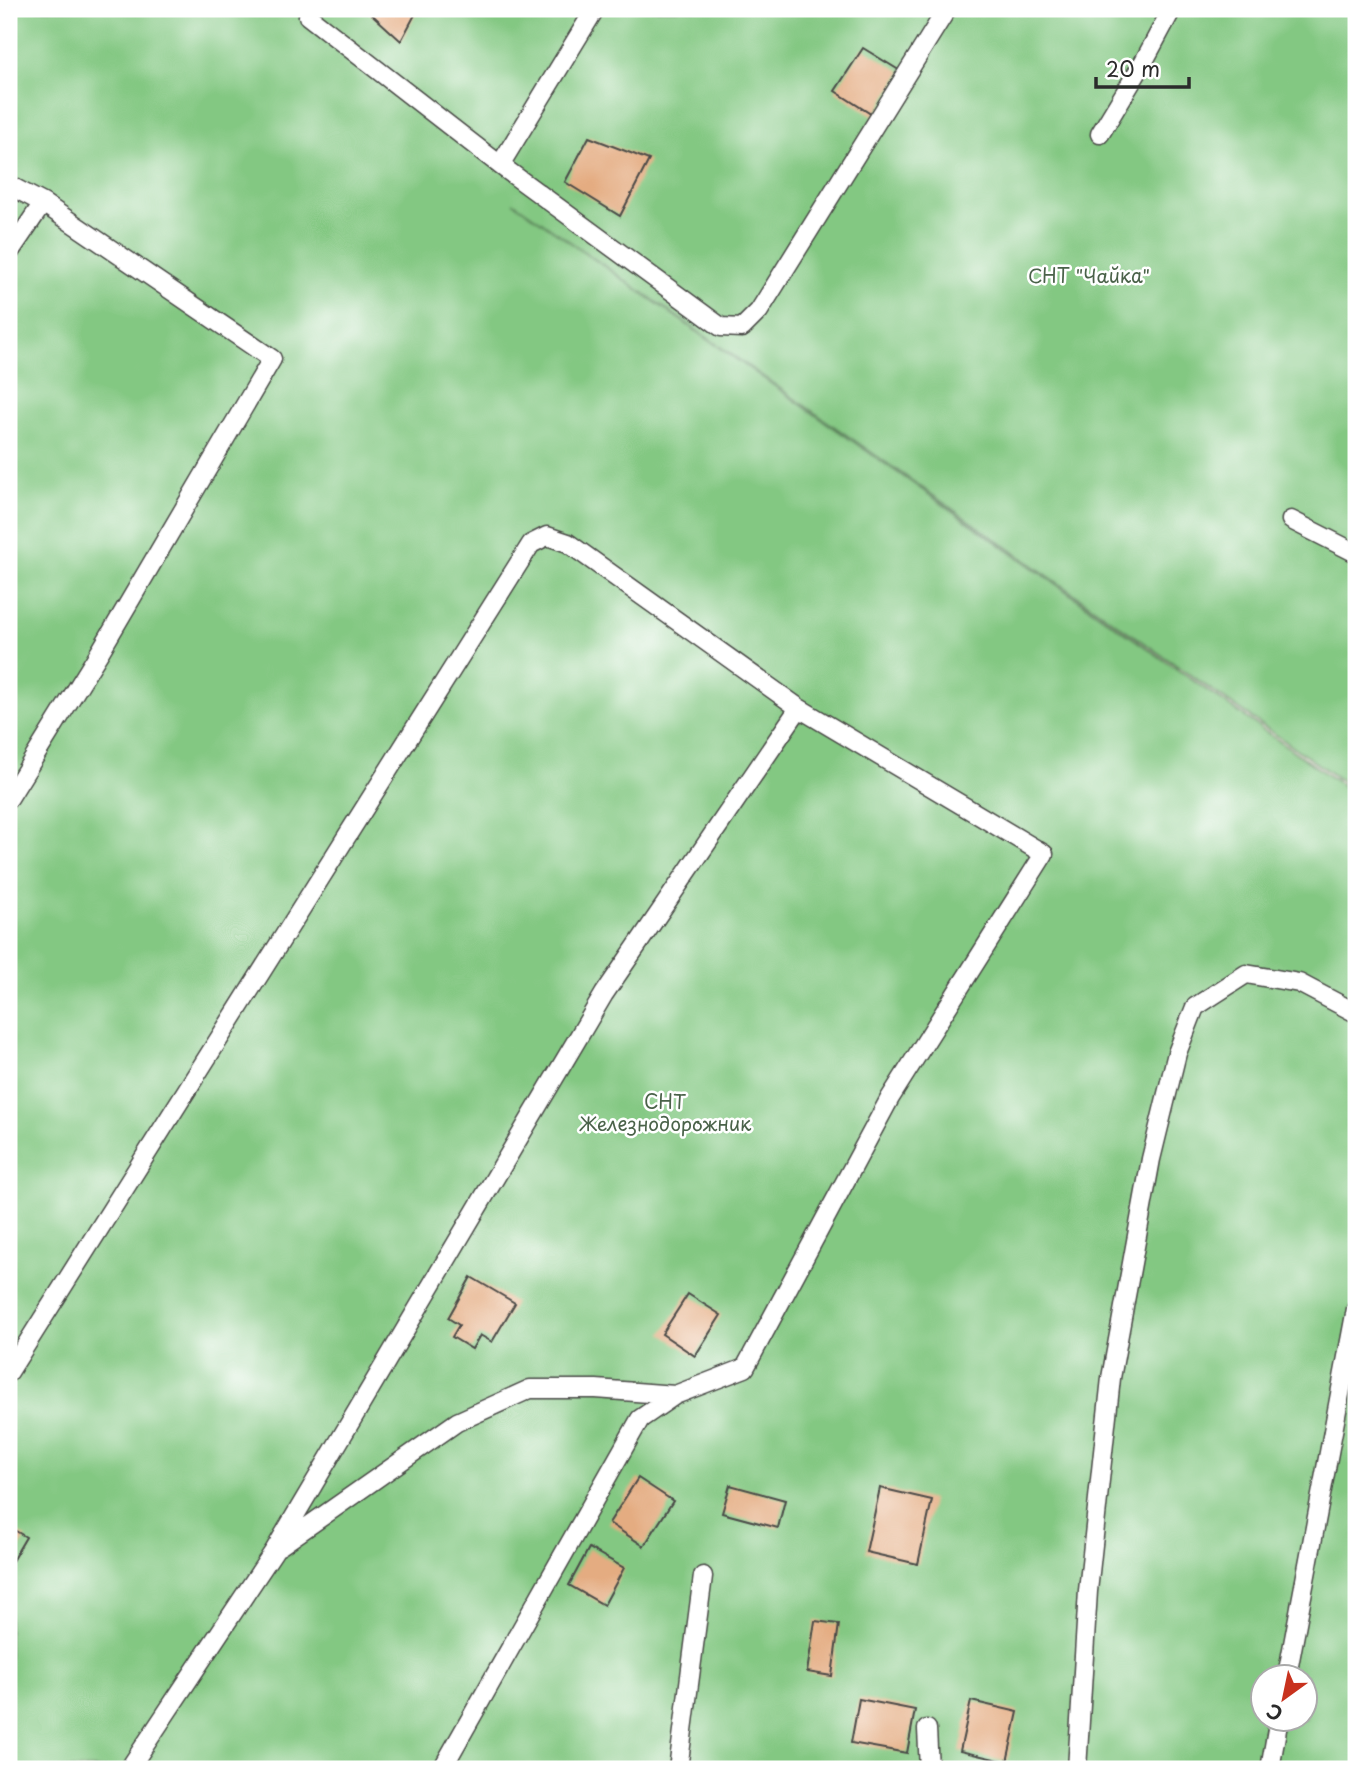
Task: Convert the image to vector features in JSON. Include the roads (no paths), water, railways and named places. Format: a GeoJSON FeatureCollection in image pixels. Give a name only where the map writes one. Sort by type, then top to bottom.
{"type":"FeatureCollection","features":[{"type":"Feature","properties":{"kind":"lane"},"geometry":{"type":"LineString","coordinates":[[500,165],[595,9]]}},
{"type":"Feature","properties":{"kind":"lane"},"geometry":{"type":"LineString","coordinates":[[306,11],[500,165],[721,327],[742,328],[759,311],[947,9]]}},
{"type":"Feature","properties":{"kind":"lane"},"geometry":{"type":"LineString","coordinates":[[1100,134],[1172,9]]}},
{"type":"Feature","properties":{"kind":"lane"},"geometry":{"type":"LineString","coordinates":[[9,185],[43,203],[272,359],[101,650],[9,799]]}},
{"type":"Feature","properties":{"kind":"lane"},"geometry":{"type":"LineString","coordinates":[[9,253],[43,203]]}},
{"type":"Feature","properties":{"kind":"lane"},"geometry":{"type":"LineString","coordinates":[[1291,520],[1356,553]]}},
{"type":"Feature","properties":{"kind":"lane"},"geometry":{"type":"LineString","coordinates":[[9,1372],[531,544],[547,536],[568,543],[799,708],[1044,854],[890,1098],[745,1368],[675,1395],[640,1419],[442,1769]]}},
{"type":"Feature","properties":{"kind":"lane"},"geometry":{"type":"LineString","coordinates":[[129,1769],[274,1551],[604,994],[799,708]]}},
{"type":"Feature","properties":{"kind":"lane"},"geometry":{"type":"LineString","coordinates":[[1077,1769],[1087,1591],[1111,1378],[1151,1159],[1177,1053],[1195,1007],[1246,974],[1299,983],[1356,1013]]}},
{"type":"Feature","properties":{"kind":"lane"},"geometry":{"type":"LineString","coordinates":[[1290,1662],[1356,1309]]}},
{"type":"Feature","properties":{"kind":"lane"},"geometry":{"type":"LineString","coordinates":[[274,1551],[457,1422],[530,1390],[596,1390],[675,1395]]}},
{"type":"Feature","properties":{"kind":"lane"},"geometry":{"type":"LineString","coordinates":[[678,1769],[704,1576]]}},
{"type":"Feature","properties":{"kind":"lane"},"geometry":{"type":"LineString","coordinates":[[928,1729],[929,1769]]}},
{"type":"Feature","properties":{"kind":"lane"},"geometry":{"type":"LineString","coordinates":[[1270,1769],[1277,1732]]}},
{"type":"Feature","properties":{"kind":"park label","name":"СНТ \"Чайка\""},"geometry":{"type":"Point","coordinates":[1089,276]}},
{"type":"Feature","properties":{"kind":"park label","name":"СНТ Железнодорожник"},"geometry":{"type":"Point","coordinates":[665,1113]}}]}
